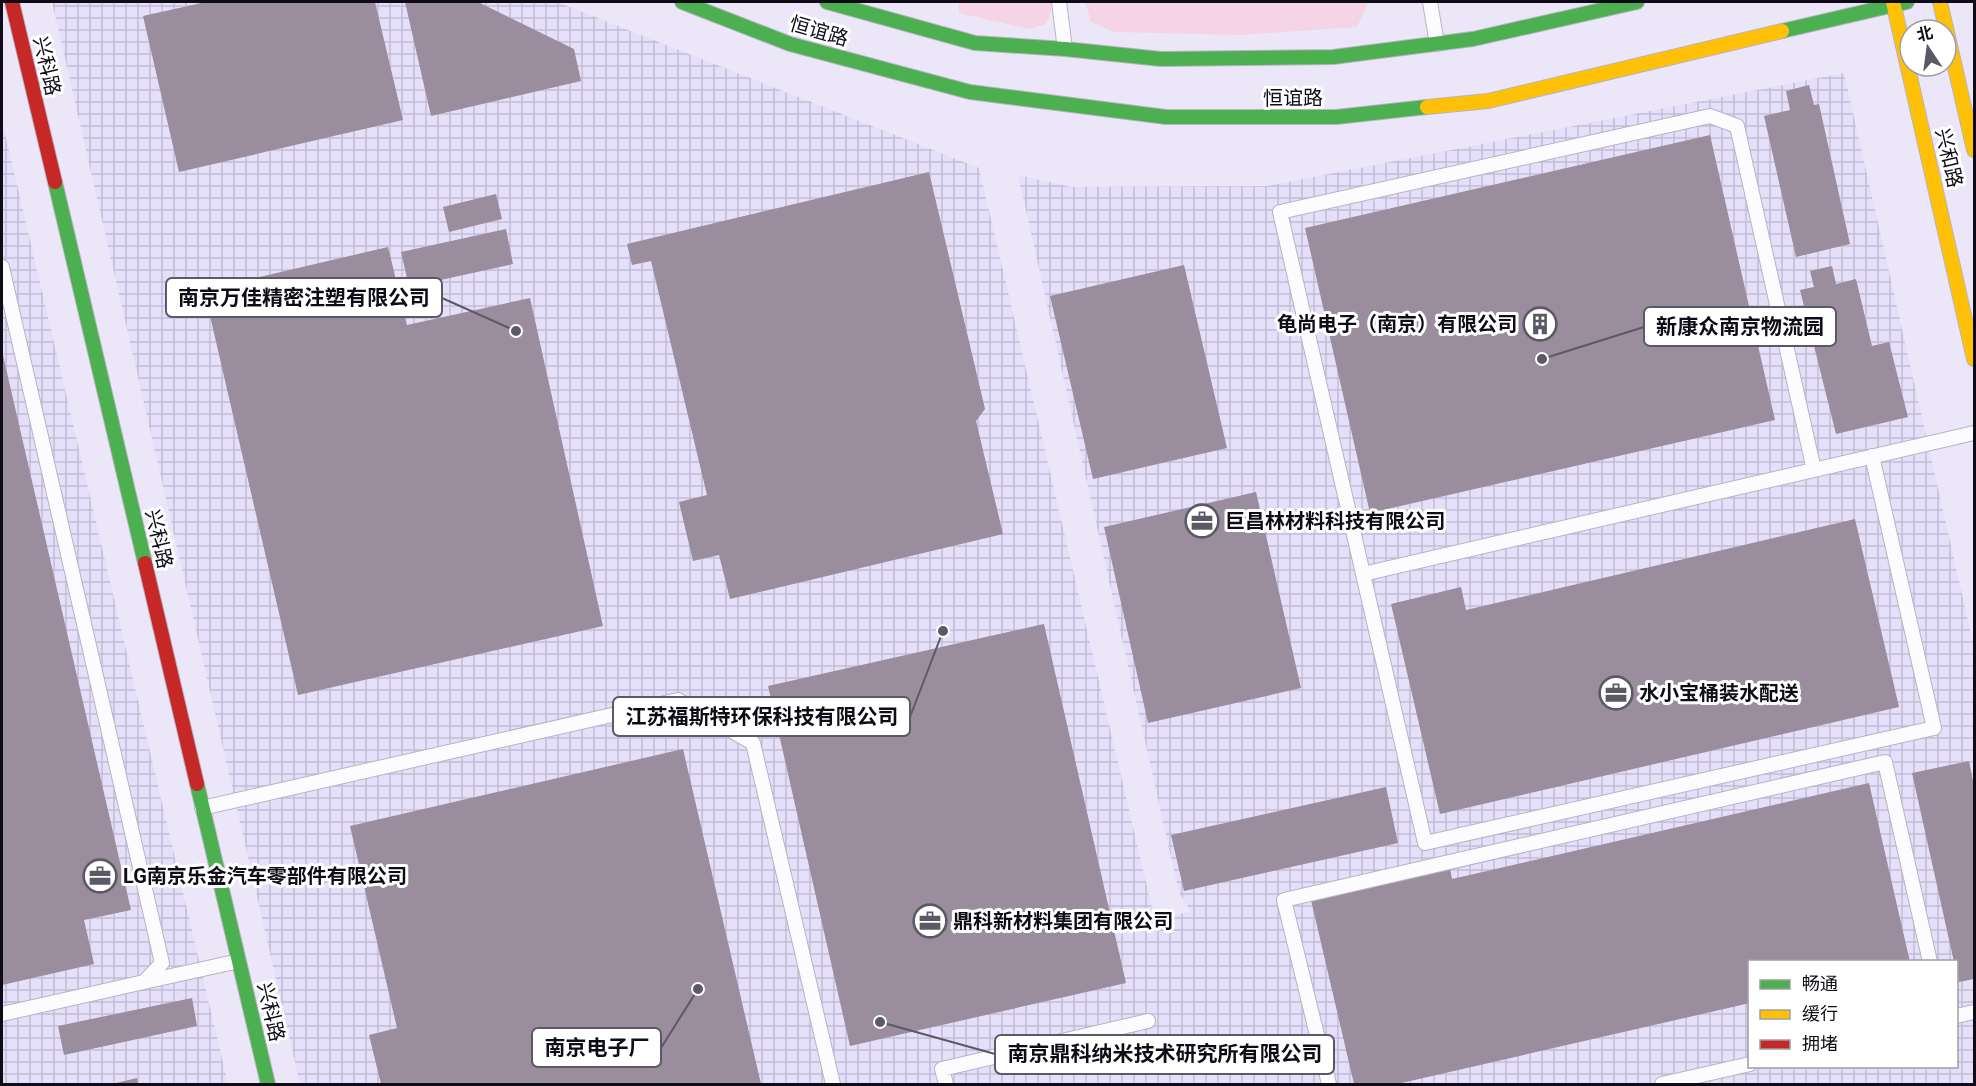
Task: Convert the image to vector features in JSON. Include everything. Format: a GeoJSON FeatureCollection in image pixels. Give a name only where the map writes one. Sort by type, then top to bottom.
{"type":"FeatureCollection","features":[{"type":"Feature","properties":{"kind":"main road","name":"兴科路"},"geometry":{"type":"LineString","coordinates":[[12,2],[268,1084]]}},
{"type":"Feature","properties":{"kind":"main road","name":"恒谊路"},"geometry":{"type":"LineString","coordinates":[[682,2],[790,44],[970,92],[1166,117],[1336,117],[1488,101],[1898,3]]}},
{"type":"Feature","properties":{"kind":"main road","name":"恒谊路"},"geometry":{"type":"LineString","coordinates":[[827,2],[975,43],[1161,59],[1333,57],[1473,39],[1636,2]]}},
{"type":"Feature","properties":{"kind":"main road","name":"兴和路"},"geometry":{"type":"LineString","coordinates":[[1940,2],[1974,150]]}},
{"type":"Feature","properties":{"kind":"main road","name":"兴和路"},"geometry":{"type":"LineString","coordinates":[[1898,3],[1974,359]]}},
{"type":"Feature","properties":{"kind":"lane"},"geometry":{"type":"LineString","coordinates":[[1059,2],[1065,49]]}},
{"type":"Feature","properties":{"kind":"lane"},"geometry":{"type":"LineString","coordinates":[[1431,2],[1437,44]]}},
{"type":"Feature","properties":{"kind":"lane"},"geometry":{"type":"LineString","coordinates":[[1814,470],[1737,126],[1710,116],[1280,212],[1425,843],[1934,728],[1872,456]]}},
{"type":"Feature","properties":{"kind":"lane"},"geometry":{"type":"LineString","coordinates":[[2,267],[162,963],[144,982]]}},
{"type":"Feature","properties":{"kind":"lane"},"geometry":{"type":"LineString","coordinates":[[1363,574],[1974,433]]}},
{"type":"Feature","properties":{"kind":"lane"},"geometry":{"type":"LineString","coordinates":[[202,808],[678,700],[753,742],[832,1084]]}},
{"type":"Feature","properties":{"kind":"lane"},"geometry":{"type":"LineString","coordinates":[[1329,1084],[1284,900],[1886,762],[1930,960]]}},
{"type":"Feature","properties":{"kind":"lane"},"geometry":{"type":"LineString","coordinates":[[2,1014],[239,961]]}},
{"type":"Feature","properties":{"kind":"lane"},"geometry":{"type":"LineString","coordinates":[[1958,1016],[1974,1012]]}},
{"type":"Feature","properties":{"kind":"lane"},"geometry":{"type":"LineString","coordinates":[[946,1084],[942,1069],[1148,1021]]}},
{"type":"Feature","properties":{"kind":"lane"},"geometry":{"type":"LineString","coordinates":[[1662,1084],[1748,1064]]}},
{"type":"Feature","properties":{"kind":"shaded area"},"geometry":{"type":"Polygon","coordinates":[[[52,2],[557,2],[979,168],[1155,921],[1191,911],[1179,893],[1018,175],[1071,187],[1267,186],[1844,73],[1974,647],[1974,1084],[300,1084],[52,2]]]}},
{"type":"Feature","properties":{"kind":"shaded area"},"geometry":{"type":"Polygon","coordinates":[[[959,2],[1051,2],[1051,11],[1046,24],[1029,29],[959,13],[959,2]]]}},
{"type":"Feature","properties":{"kind":"shaded area"},"geometry":{"type":"Polygon","coordinates":[[[1085,2],[1369,2],[1357,27],[1241,35],[1114,32],[1091,22],[1085,2]]]}},
{"type":"Feature","properties":{"kind":"shaded area"},"geometry":{"type":"Polygon","coordinates":[[[2,121],[228,1084],[2,1084],[2,121]]]}},
{"type":"Feature","properties":{"kind":"building"},"geometry":{"type":"Polygon","coordinates":[[[206,2],[375,2],[403,120],[179,172],[143,16],[206,2]]]}},
{"type":"Feature","properties":{"kind":"building"},"geometry":{"type":"Polygon","coordinates":[[[405,2],[478,2],[574,49],[581,81],[431,116],[405,2]]]}},
{"type":"Feature","properties":{"kind":"building"},"geometry":{"type":"Polygon","coordinates":[[[1809,85],[1814,105],[1819,104],[1850,244],[1796,257],[1764,116],[1790,110],[1786,91],[1809,85]]]}},
{"type":"Feature","properties":{"kind":"building","name":"龟尚电子（南京）有限公司"},"geometry":{"type":"Polygon","coordinates":[[[1710,135],[1775,420],[1370,513],[1305,228],[1710,135]]]}},
{"type":"Feature","properties":{"kind":"building"},"geometry":{"type":"Polygon","coordinates":[[[929,172],[985,409],[976,421],[1003,534],[730,599],[719,555],[693,561],[679,502],[707,495],[651,261],[632,265],[627,244],[929,172]]]}},
{"type":"Feature","properties":{"kind":"building"},"geometry":{"type":"Polygon","coordinates":[[[496,194],[502,219],[449,232],[443,207],[496,194]]]}},
{"type":"Feature","properties":{"kind":"building"},"geometry":{"type":"Polygon","coordinates":[[[506,229],[513,264],[409,287],[401,252],[506,229]]]}},
{"type":"Feature","properties":{"kind":"building"},"geometry":{"type":"Polygon","coordinates":[[[388,247],[407,325],[530,298],[603,626],[298,695],[204,290],[388,247]]]}},
{"type":"Feature","properties":{"kind":"building"},"geometry":{"type":"Polygon","coordinates":[[[1184,265],[1227,448],[1093,479],[1050,296],[1184,265]]]}},
{"type":"Feature","properties":{"kind":"building"},"geometry":{"type":"Polygon","coordinates":[[[1832,266],[1836,284],[1856,279],[1872,346],[1889,342],[1908,417],[1836,434],[1800,290],[1814,287],[1810,271],[1832,266]]]}},
{"type":"Feature","properties":{"kind":"building"},"geometry":{"type":"Polygon","coordinates":[[[2,351],[131,910],[84,920],[94,964],[2,985],[2,351]]]}},
{"type":"Feature","properties":{"kind":"building"},"geometry":{"type":"Polygon","coordinates":[[[1256,492],[1301,688],[1148,723],[1104,527],[1256,492]]]}},
{"type":"Feature","properties":{"kind":"building"},"geometry":{"type":"Polygon","coordinates":[[[1855,519],[1899,707],[1440,814],[1391,604],[1461,587],[1466,610],[1855,519]]]}},
{"type":"Feature","properties":{"kind":"building"},"geometry":{"type":"Polygon","coordinates":[[[1044,624],[1126,983],[850,1046],[768,686],[1044,624]]]}},
{"type":"Feature","properties":{"kind":"building"},"geometry":{"type":"Polygon","coordinates":[[[683,749],[761,1084],[381,1084],[369,1035],[397,1028],[350,826],[683,749]]]}},
{"type":"Feature","properties":{"kind":"building"},"geometry":{"type":"Polygon","coordinates":[[[1969,761],[1974,786],[1974,979],[1959,982],[1958,960],[1954,960],[1912,773],[1969,761]]]}},
{"type":"Feature","properties":{"kind":"building"},"geometry":{"type":"Polygon","coordinates":[[[1869,783],[1910,960],[1748,960],[1748,1003],[1397,1084],[1354,1084],[1311,900],[1450,868],[1452,879],[1869,783]]]}},
{"type":"Feature","properties":{"kind":"building"},"geometry":{"type":"Polygon","coordinates":[[[1386,787],[1398,843],[1184,891],[1171,835],[1386,787]]]}},
{"type":"Feature","properties":{"kind":"building"},"geometry":{"type":"Polygon","coordinates":[[[192,998],[197,1026],[64,1055],[58,1026],[192,998]]]}},
{"type":"Feature","properties":{"kind":"building"},"geometry":{"type":"Polygon","coordinates":[[[137,1078],[138,1084],[112,1084],[137,1078]]]}},
{"type":"Feature","properties":{"kind":"traffic: fast"},"geometry":{"type":"LineString","coordinates":[[682,2],[790,44],[970,92],[1166,117],[1336,117],[1427,107]]}},
{"type":"Feature","properties":{"kind":"traffic: fast"},"geometry":{"type":"LineString","coordinates":[[827,2],[975,43],[1161,59],[1333,57],[1473,39],[1637,2]]}},
{"type":"Feature","properties":{"kind":"traffic: fast"},"geometry":{"type":"LineString","coordinates":[[1782,31],[1907,2]]}},
{"type":"Feature","properties":{"kind":"traffic: fast"},"geometry":{"type":"LineString","coordinates":[[55,182],[145,563]]}},
{"type":"Feature","properties":{"kind":"traffic: fast"},"geometry":{"type":"LineString","coordinates":[[197,784],[268,1084]]}},
{"type":"Feature","properties":{"kind":"traffic: slow"},"geometry":{"type":"LineString","coordinates":[[1893,2],[1974,359]]}},
{"type":"Feature","properties":{"kind":"traffic: slow"},"geometry":{"type":"LineString","coordinates":[[1940,2],[1974,150]]}},
{"type":"Feature","properties":{"kind":"traffic: slow"},"geometry":{"type":"LineString","coordinates":[[1427,107],[1488,101],[1782,31]]}},
{"type":"Feature","properties":{"kind":"traffic: jam"},"geometry":{"type":"LineString","coordinates":[[12,2],[55,182]]}},
{"type":"Feature","properties":{"kind":"traffic: jam"},"geometry":{"type":"LineString","coordinates":[[145,563],[197,784]]}},
{"type":"Feature","properties":{"kind":"place","name":"龟尚电子（南京）有限公司"},"geometry":{"type":"Point","coordinates":[1540,324]}},
{"type":"Feature","properties":{"kind":"place","name":"南京万佳精密注塑有限公司"},"geometry":{"type":"Point","coordinates":[516,331]}},
{"type":"Feature","properties":{"kind":"place","name":"新康众南京物流园"},"geometry":{"type":"Point","coordinates":[1542,359]}},
{"type":"Feature","properties":{"kind":"place","name":"巨昌林材料科技有限公司"},"geometry":{"type":"Point","coordinates":[1202,521]}},
{"type":"Feature","properties":{"kind":"place","name":"江苏福斯特环保科技有限公司"},"geometry":{"type":"Point","coordinates":[943,631]}},
{"type":"Feature","properties":{"kind":"place","name":"水小宝桶装水配送"},"geometry":{"type":"Point","coordinates":[1616,693]}},
{"type":"Feature","properties":{"kind":"place","name":"LG南京乐金汽车零部件有限公司"},"geometry":{"type":"Point","coordinates":[100,876]}},
{"type":"Feature","properties":{"kind":"place","name":"鼎科新材料集团有限公司"},"geometry":{"type":"Point","coordinates":[930,921]}},
{"type":"Feature","properties":{"kind":"place","name":"南京电子厂"},"geometry":{"type":"Point","coordinates":[698,989]}},
{"type":"Feature","properties":{"kind":"place","name":"南京鼎科纳米技术研究所有限公司"},"geometry":{"type":"Point","coordinates":[880,1022]}}]}
